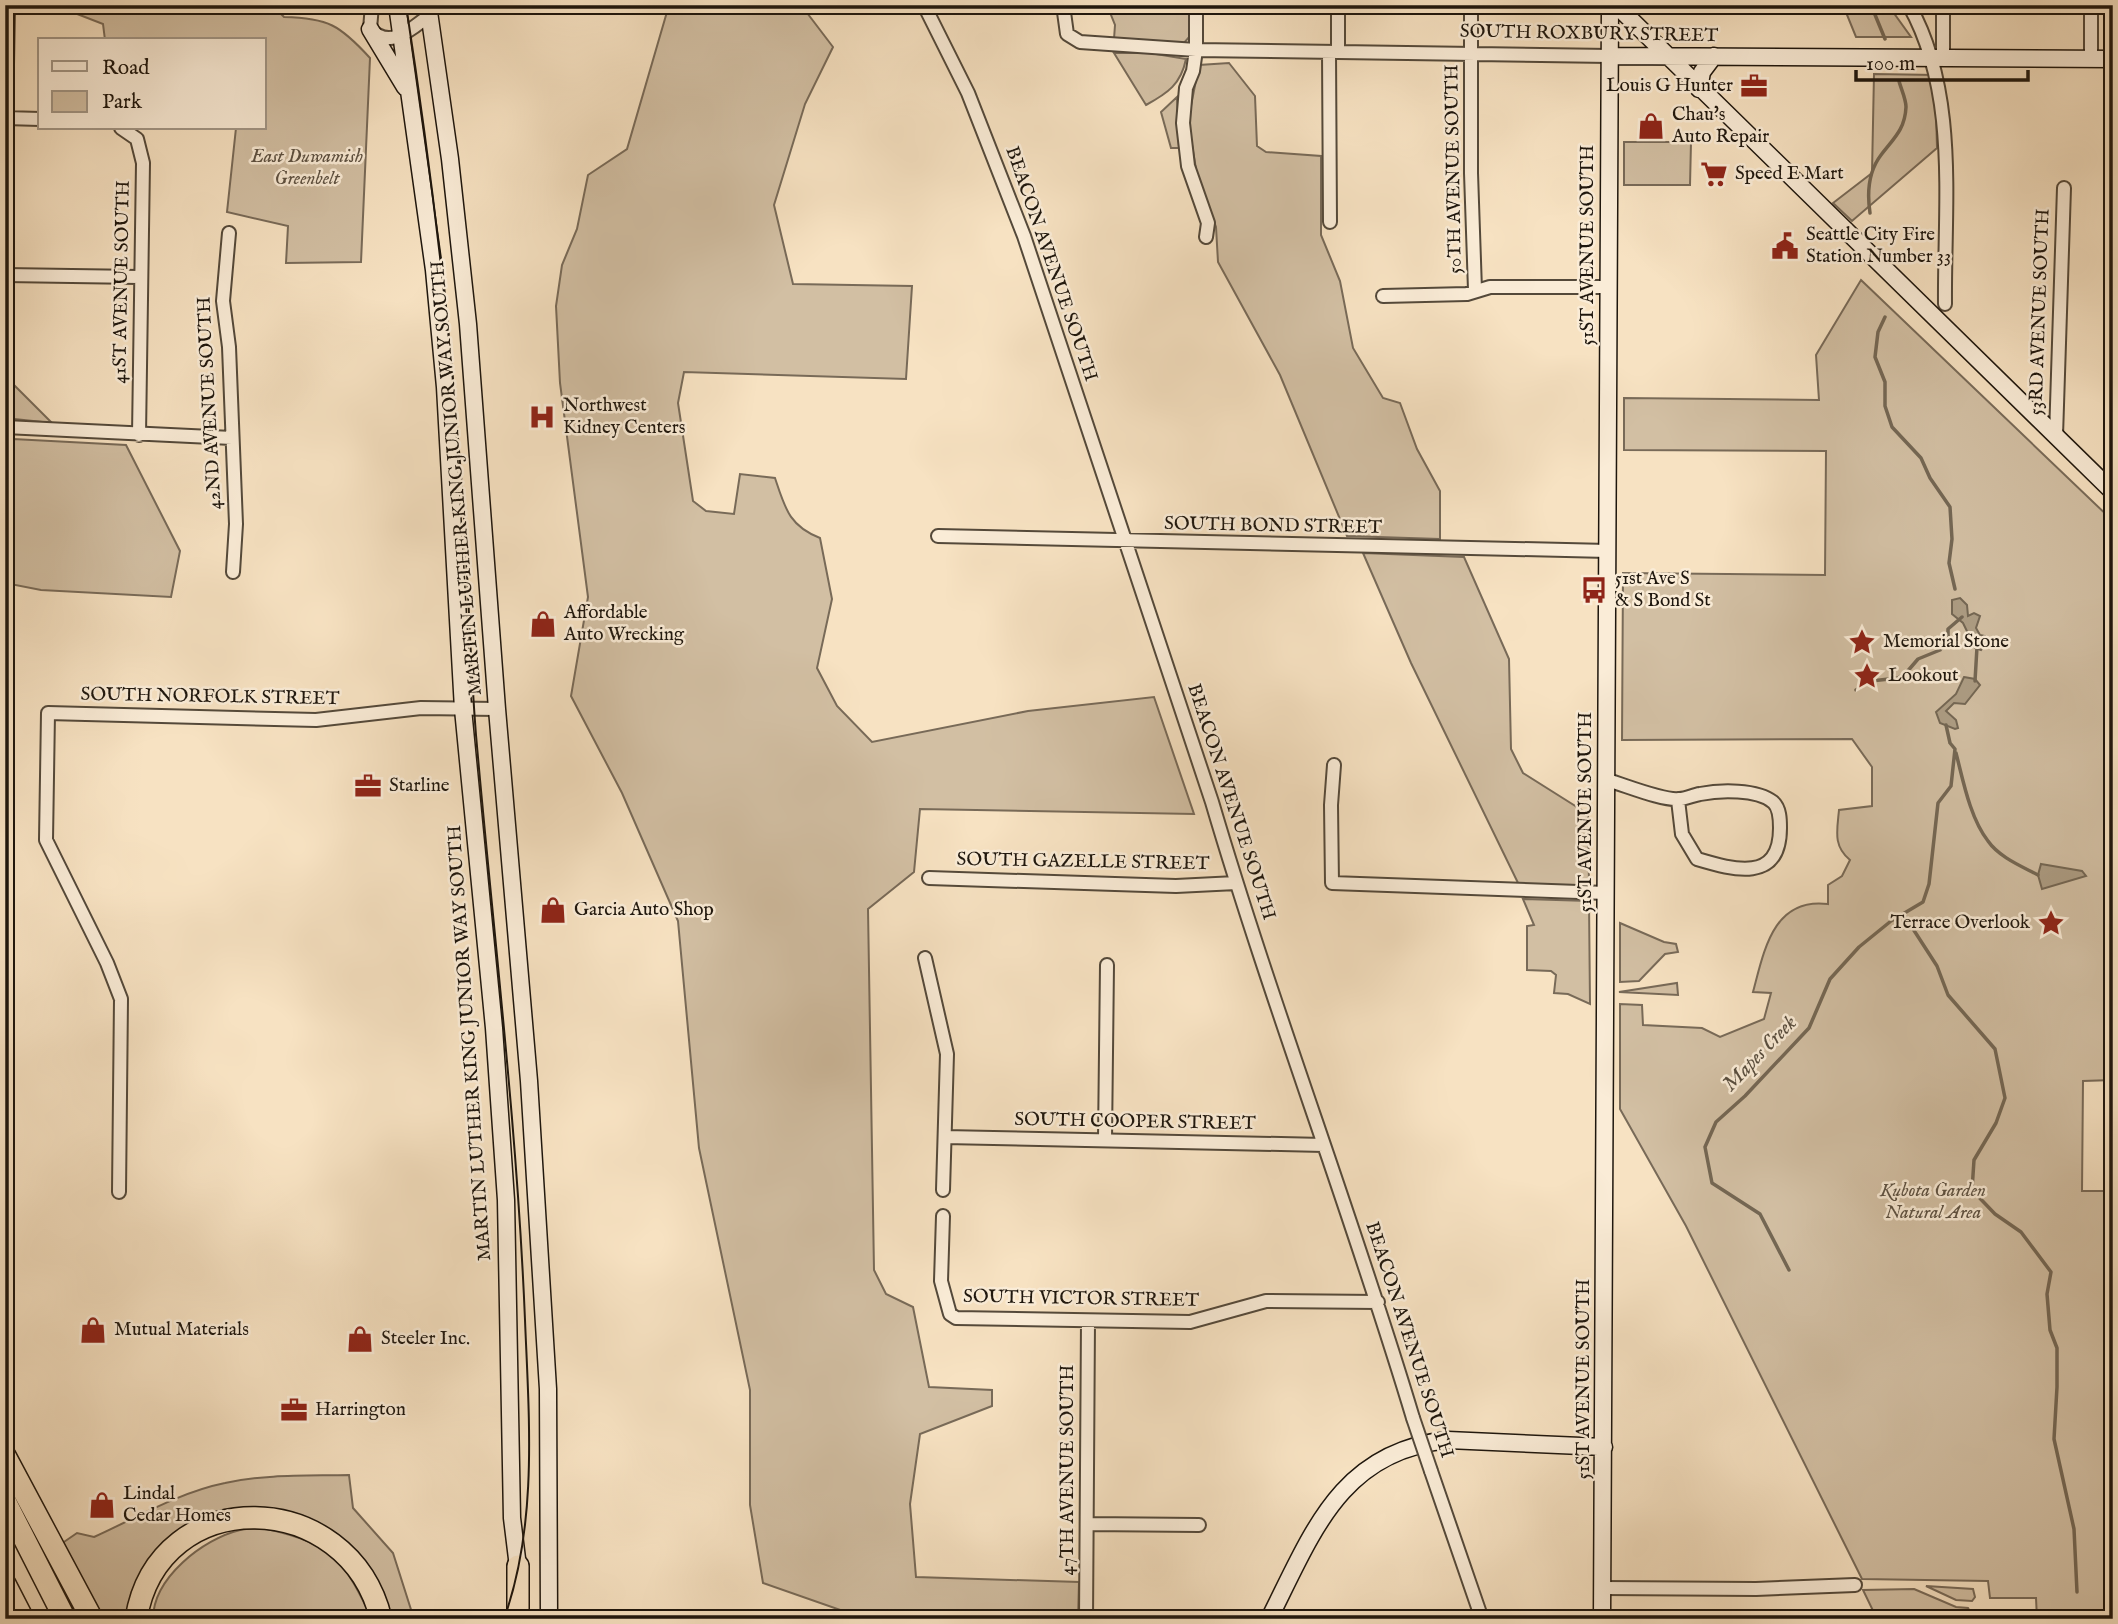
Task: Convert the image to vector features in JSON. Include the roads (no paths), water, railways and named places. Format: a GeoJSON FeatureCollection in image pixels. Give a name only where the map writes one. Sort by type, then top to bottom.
{"type":"FeatureCollection","features":[{"type":"Feature","properties":{"kind":"highway"},"geometry":{"type":"LineString","coordinates":[[5,1456],[92,1619]]}},
{"type":"Feature","properties":{"kind":"highway"},"geometry":{"type":"LineString","coordinates":[[5,1501],[65,1619]]}},
{"type":"Feature","properties":{"kind":"highway"},"geometry":{"type":"LineString","coordinates":[[136,1619],[152,1575],[178,1545],[195,1533],[227,1520],[258,1516],[296,1523],[337,1546],[357,1566],[368,1584],[381,1619]]}},
{"type":"Feature","properties":{"kind":"highway"},"geometry":{"type":"LineString","coordinates":[[518,1566],[518,1619]]}},
{"type":"Feature","properties":{"kind":"highway"},"geometry":{"type":"LineString","coordinates":[[5,1584],[23,1619]]}},
{"type":"Feature","properties":{"kind":"main road","name":"MARTIN LUTHER KING JUNIOR WAY SOUTH"},"geometry":{"type":"LineString","coordinates":[[397,5],[440,328],[454,514],[463,709],[493,1016],[506,1200],[512,1518],[526,1619]]}},
{"type":"Feature","properties":{"kind":"main road","name":"51ST AVENUE SOUTH"},"geometry":{"type":"LineString","coordinates":[[1602,1619],[1610,5]]}},
{"type":"Feature","properties":{"kind":"main road"},"geometry":{"type":"LineString","coordinates":[[1616,5],[2113,492]]}},
{"type":"Feature","properties":{"kind":"main road","name":"MARTIN LUTHER KING JUNIOR WAY SOUTH"},"geometry":{"type":"LineString","coordinates":[[429,10],[463,269],[496,709],[529,1081],[548,1389],[549,1619]]}},
{"type":"Feature","properties":{"kind":"main road"},"geometry":{"type":"LineString","coordinates":[[370,29],[410,97]]}},
{"type":"Feature","properties":{"kind":"main road","name":"SOUTH ROXBURY STREET"},"geometry":{"type":"LineString","coordinates":[[1609,56],[2113,60]]}},
{"type":"Feature","properties":{"kind":"main road"},"geometry":{"type":"LineString","coordinates":[[1699,89],[1702,72],[1714,57]]}},
{"type":"Feature","properties":{"kind":"main road"},"geometry":{"type":"LineString","coordinates":[[1269,1619],[1325,1510],[1349,1483],[1384,1459],[1426,1442],[1448,1440],[1604,1447]]}},
{"type":"Feature","properties":{"kind":"street"},"geometry":{"type":"LineString","coordinates":[[372,5],[370,29],[382,37],[402,37],[429,10]]}},
{"type":"Feature","properties":{"kind":"street","name":"BEACON AVENUE SOUTH"},"geometry":{"type":"LineString","coordinates":[[923,5],[968,93],[996,160],[1482,1619]]}},
{"type":"Feature","properties":{"kind":"street","name":"SOUTH ROXBURY STREET"},"geometry":{"type":"LineString","coordinates":[[1063,5],[1067,34],[1080,42],[1196,50],[1609,56]]}},
{"type":"Feature","properties":{"kind":"street"},"geometry":{"type":"LineString","coordinates":[[1196,5],[1194,71],[1186,88],[1183,122],[1188,166],[1208,223],[1206,237]]}},
{"type":"Feature","properties":{"kind":"street"},"geometry":{"type":"LineString","coordinates":[[1330,222],[1334,52],[1338,5]]}},
{"type":"Feature","properties":{"kind":"street","name":"50TH AVENUE SOUTH"},"geometry":{"type":"LineString","coordinates":[[1471,5],[1471,173],[1475,290]]}},
{"type":"Feature","properties":{"kind":"street"},"geometry":{"type":"LineString","coordinates":[[1909,5],[1938,58]]}},
{"type":"Feature","properties":{"kind":"street"},"geometry":{"type":"LineString","coordinates":[[1943,5],[1938,58],[1944,124],[1945,304]]}},
{"type":"Feature","properties":{"kind":"street"},"geometry":{"type":"LineString","coordinates":[[2091,5],[2091,59]]}},
{"type":"Feature","properties":{"kind":"street"},"geometry":{"type":"LineString","coordinates":[[8,9],[5,118],[38,119]]}},
{"type":"Feature","properties":{"kind":"street","name":"41ST AVENUE SOUTH"},"geometry":{"type":"LineString","coordinates":[[126,131],[140,144],[143,163],[139,276],[139,435]]}},
{"type":"Feature","properties":{"kind":"street","name":"53RD AVENUE SOUTH"},"geometry":{"type":"LineString","coordinates":[[2056,436],[2064,188]]}},
{"type":"Feature","properties":{"kind":"street","name":"42ND AVENUE SOUTH"},"geometry":{"type":"LineString","coordinates":[[229,233],[223,269],[223,300],[229,347],[236,524],[233,572]]}},
{"type":"Feature","properties":{"kind":"street"},"geometry":{"type":"LineString","coordinates":[[5,275],[139,276]]}},
{"type":"Feature","properties":{"kind":"street"},"geometry":{"type":"LineString","coordinates":[[1383,296],[1467,294],[1490,287],[1608,287]]}},
{"type":"Feature","properties":{"kind":"street"},"geometry":{"type":"LineString","coordinates":[[5,428],[232,438]]}},
{"type":"Feature","properties":{"kind":"street","name":"SOUTH BOND STREET"},"geometry":{"type":"LineString","coordinates":[[938,536],[1608,551]]}},
{"type":"Feature","properties":{"kind":"street","name":"SOUTH NORFOLK STREET"},"geometry":{"type":"LineString","coordinates":[[118,1192],[121,999],[107,963],[46,840],[48,713],[316,720],[421,708],[496,709]]}},
{"type":"Feature","properties":{"kind":"street"},"geometry":{"type":"LineString","coordinates":[[1334,765],[1331,805],[1332,883],[1606,893]]}},
{"type":"Feature","properties":{"kind":"street"},"geometry":{"type":"LineString","coordinates":[[1607,780],[1678,800],[1699,794],[1731,792],[1773,802],[1781,824],[1777,852],[1768,863],[1754,869],[1733,868],[1697,859],[1682,834],[1678,800]]}},
{"type":"Feature","properties":{"kind":"street","name":"SOUTH GAZELLE STREET"},"geometry":{"type":"LineString","coordinates":[[929,878],[1176,886],[1236,883]]}},
{"type":"Feature","properties":{"kind":"street"},"geometry":{"type":"LineString","coordinates":[[925,958],[947,1054],[943,1189]]}},
{"type":"Feature","properties":{"kind":"street"},"geometry":{"type":"LineString","coordinates":[[1105,1140],[1107,965]]}},
{"type":"Feature","properties":{"kind":"street","name":"SOUTH COOPER STREET"},"geometry":{"type":"LineString","coordinates":[[945,1137],[1324,1145]]}},
{"type":"Feature","properties":{"kind":"street","name":"SOUTH VICTOR STREET"},"geometry":{"type":"LineString","coordinates":[[943,1216],[941,1280],[950,1314],[956,1318],[1190,1322],[1268,1301],[1378,1302]]}},
{"type":"Feature","properties":{"kind":"street","name":"47TH AVENUE SOUTH"},"geometry":{"type":"LineString","coordinates":[[1086,1619],[1087,1321]]}},
{"type":"Feature","properties":{"kind":"street"},"geometry":{"type":"LineString","coordinates":[[1087,1524],[1199,1525]]}},
{"type":"Feature","properties":{"kind":"street"},"geometry":{"type":"LineString","coordinates":[[1603,1588],[1756,1589],[1855,1585]]}},
{"type":"Feature","properties":{"kind":"waterway","name":"Mapes Creek"},"geometry":{"type":"LineString","coordinates":[[1871,5],[1885,39]]}},
{"type":"Feature","properties":{"kind":"waterway","name":"Mapes Creek"},"geometry":{"type":"LineString","coordinates":[[1870,213],[1869,190],[1873,168],[1898,134],[1905,115],[1906,104],[1899,81]]}},
{"type":"Feature","properties":{"kind":"waterway","name":"Mapes Creek"},"geometry":{"type":"LineString","coordinates":[[1885,317],[1878,332],[1875,357],[1885,382],[1885,406],[1892,427],[1921,458],[1930,478],[1950,507],[1952,539],[1949,563],[1955,589]]}},
{"type":"Feature","properties":{"kind":"waterway"},"geometry":{"type":"LineString","coordinates":[[1856,690],[1871,681],[1898,678],[1918,659],[1940,650],[1948,638],[1948,629],[1962,617]]}},
{"type":"Feature","properties":{"kind":"waterway","name":"Mapes Creek"},"geometry":{"type":"LineString","coordinates":[[1975,681],[1977,647]]}},
{"type":"Feature","properties":{"kind":"waterway","name":"Mapes Creek"},"geometry":{"type":"LineString","coordinates":[[1789,1270],[1760,1214],[1712,1183],[1705,1147],[1716,1122],[1745,1096],[1809,1028],[1830,979],[1859,947],[1891,921],[1923,902],[1929,884],[1938,803],[1951,786],[1955,749],[1950,743],[1946,725]]}},
{"type":"Feature","properties":{"kind":"waterway"},"geometry":{"type":"LineString","coordinates":[[1956,753],[1968,798],[1982,832],[1998,852],[2038,875]]}},
{"type":"Feature","properties":{"kind":"waterway"},"geometry":{"type":"LineString","coordinates":[[1904,915],[1937,966],[1948,995],[1995,1049],[2005,1098],[1996,1123],[1974,1160],[1972,1190],[1995,1214],[2021,1232],[2051,1272],[2047,1294],[2050,1330],[2057,1348],[2054,1439],[2074,1529],[2077,1592]]}},
{"type":"Feature","properties":{"kind":"tram line"},"geometry":{"type":"LineString","coordinates":[[406,5],[431,181],[451,357],[476,735],[521,1247],[529,1471],[522,1546],[504,1619]]}},
{"type":"Feature","properties":{"kind":"place","name":"Louis G Hunter"},"geometry":{"type":"Point","coordinates":[1754,86]}},
{"type":"Feature","properties":{"kind":"place","name":"Chau's Auto Repair"},"geometry":{"type":"Point","coordinates":[1651,126]}},
{"type":"Feature","properties":{"kind":"place","name":"Speed E Mart"},"geometry":{"type":"Point","coordinates":[1714,174]}},
{"type":"Feature","properties":{"kind":"place","name":"Seattle City Fire Station Number 33"},"geometry":{"type":"Point","coordinates":[1785,246]}},
{"type":"Feature","properties":{"kind":"place","name":"Northwest Kidney Centers"},"geometry":{"type":"Point","coordinates":[542,417]}},
{"type":"Feature","properties":{"kind":"place","name":"51st Ave S & S Bond St"},"geometry":{"type":"Point","coordinates":[1594,590]}},
{"type":"Feature","properties":{"kind":"place","name":"Affordable Auto Wrecking"},"geometry":{"type":"Point","coordinates":[543,624]}},
{"type":"Feature","properties":{"kind":"place","name":"Memorial Stone"},"geometry":{"type":"Point","coordinates":[1862,642]}},
{"type":"Feature","properties":{"kind":"place","name":"Lookout"},"geometry":{"type":"Point","coordinates":[1867,676]}},
{"type":"Feature","properties":{"kind":"place","name":"Starline"},"geometry":{"type":"Point","coordinates":[368,786]}},
{"type":"Feature","properties":{"kind":"place","name":"Garcia Auto Shop"},"geometry":{"type":"Point","coordinates":[553,910]}},
{"type":"Feature","properties":{"kind":"place","name":"Terrace Overlook"},"geometry":{"type":"Point","coordinates":[2051,923]}},
{"type":"Feature","properties":{"kind":"place","name":"Mutual Materials"},"geometry":{"type":"Point","coordinates":[93,1330]}},
{"type":"Feature","properties":{"kind":"place","name":"Steeler Inc."},"geometry":{"type":"Point","coordinates":[360,1339]}},
{"type":"Feature","properties":{"kind":"place","name":"Harrington"},"geometry":{"type":"Point","coordinates":[294,1410]}},
{"type":"Feature","properties":{"kind":"place","name":"Lindal Cedar Homes"},"geometry":{"type":"Point","coordinates":[102,1505]}},
{"type":"Feature","properties":{"kind":"park label","name":"East Duwamish Greenbelt"},"geometry":{"type":"Point","coordinates":[307,168]}},
{"type":"Feature","properties":{"kind":"park label","name":"Kubota Garden Natural Area"},"geometry":{"type":"Point","coordinates":[1933,1202]}}]}
